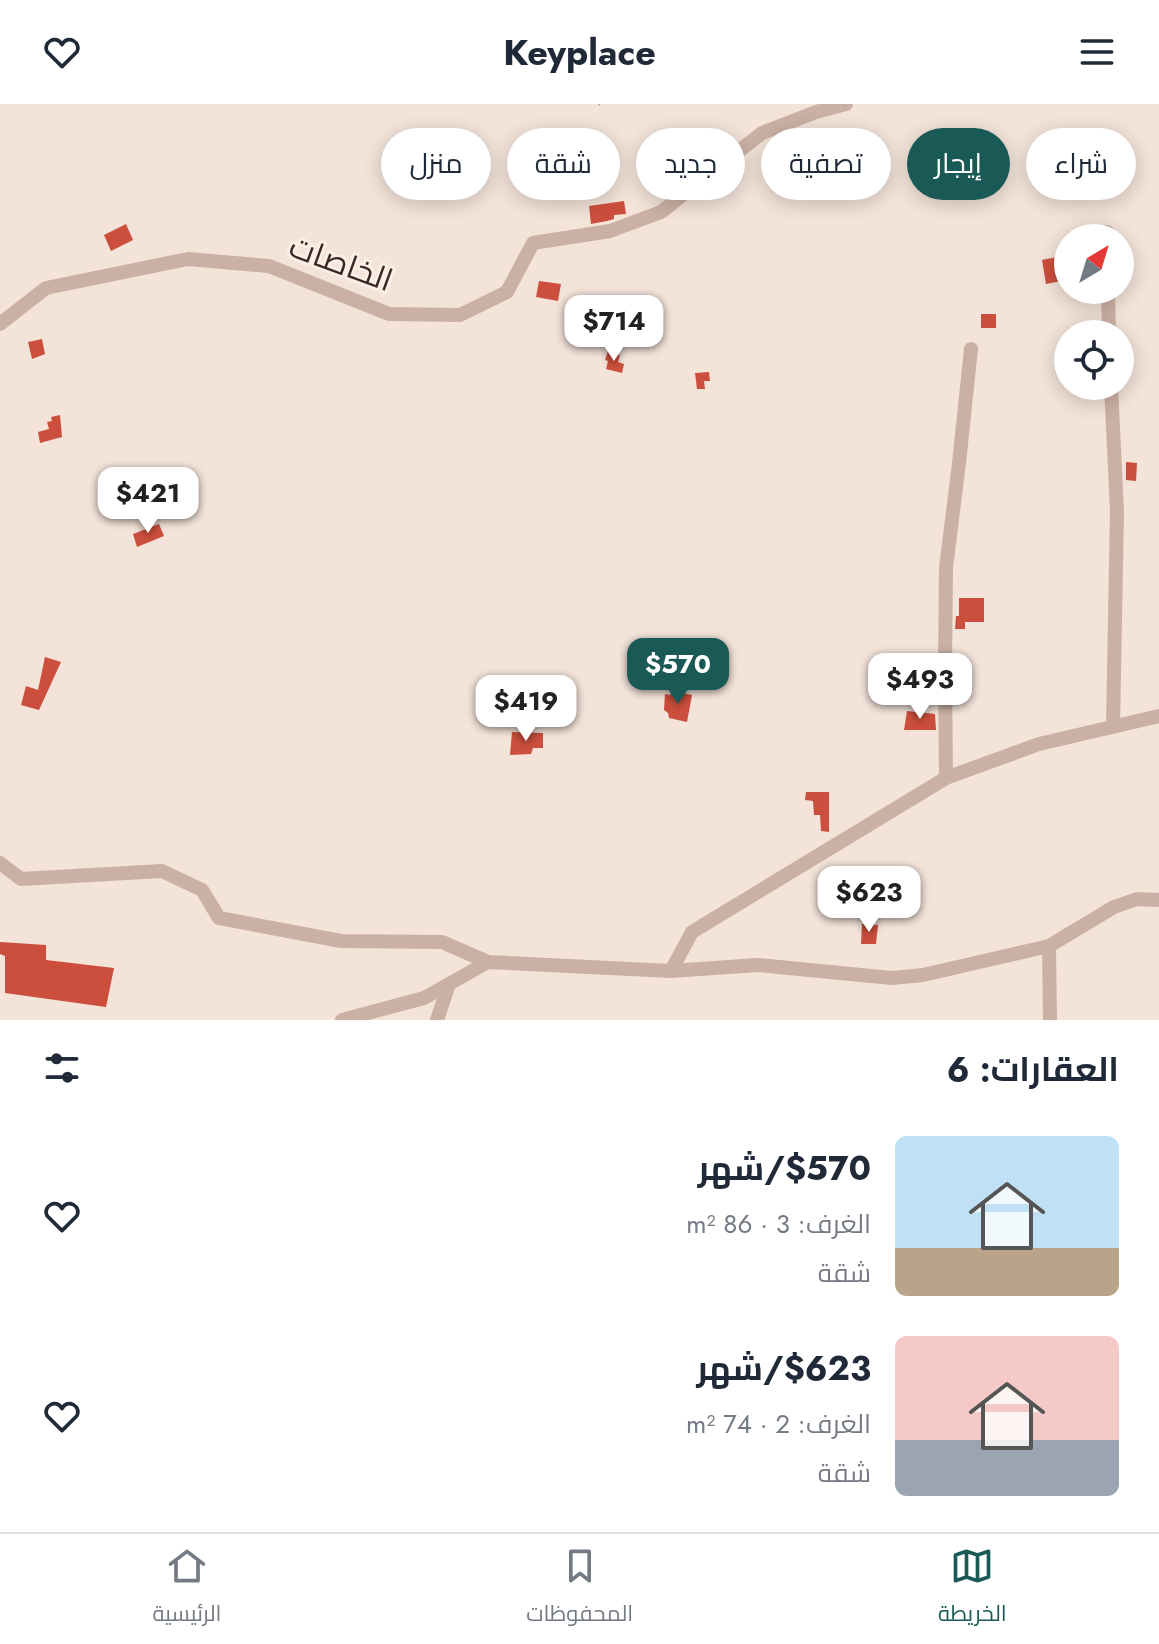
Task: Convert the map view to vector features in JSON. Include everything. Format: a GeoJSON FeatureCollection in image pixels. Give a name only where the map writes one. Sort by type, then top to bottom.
{"type":"FeatureCollection","features":[{"type":"Feature","properties":{"kind":"street","name":"الخاصات"},"geometry":{"type":"LineString","coordinates":[[0,324],[46,288],[188,259],[269,266],[389,314],[460,315],[507,292],[533,243],[610,231],[661,212],[762,133],[846,104]]}},
{"type":"Feature","properties":{"kind":"street"},"geometry":{"type":"LineString","coordinates":[[946,778],[946,568],[971,349]]}},
{"type":"Feature","properties":{"kind":"street"},"geometry":{"type":"LineString","coordinates":[[1112,400],[1117,511],[1113,727]]}},
{"type":"Feature","properties":{"kind":"street"},"geometry":{"type":"LineString","coordinates":[[671,971],[692,932],[946,778],[1039,744],[1159,716]]}},
{"type":"Feature","properties":{"kind":"street"},"geometry":{"type":"LineString","coordinates":[[0,863],[21,879],[162,871],[202,890],[219,918],[341,941],[442,942],[488,962],[671,971],[758,965],[892,978],[923,975],[1049,946],[1114,907],[1137,899],[1159,900]]}},
{"type":"Feature","properties":{"kind":"street"},"geometry":{"type":"LineString","coordinates":[[1049,946],[1050,1020]]}},
{"type":"Feature","properties":{"kind":"street"},"geometry":{"type":"LineString","coordinates":[[342,1020],[424,998],[488,962]]}},
{"type":"Feature","properties":{"kind":"street"},"geometry":{"type":"LineString","coordinates":[[437,1020],[449,984]]}},
{"type":"Feature","properties":{"kind":"building"},"geometry":{"type":"Polygon","coordinates":[[[624,201],[626,214],[591,224],[589,206],[624,201]]]}},
{"type":"Feature","properties":{"kind":"building"},"geometry":{"type":"Polygon","coordinates":[[[126,224],[133,240],[111,251],[104,235],[126,224]]]}},
{"type":"Feature","properties":{"kind":"building"},"geometry":{"type":"Polygon","coordinates":[[[1054,258],[1054,282],[1046,284],[1042,260],[1054,258]]]}},
{"type":"Feature","properties":{"kind":"building"},"geometry":{"type":"Polygon","coordinates":[[[539,281],[561,284],[558,301],[536,297],[539,281]]]}},
{"type":"Feature","properties":{"kind":"building"},"geometry":{"type":"Polygon","coordinates":[[[981,314],[996,314],[996,328],[981,328],[981,314]]]}},
{"type":"Feature","properties":{"kind":"building"},"geometry":{"type":"Polygon","coordinates":[[[42,339],[45,354],[32,359],[28,342],[42,339]]]}},
{"type":"Feature","properties":{"kind":"building"},"geometry":{"type":"Polygon","coordinates":[[[608,351],[620,355],[618,362],[624,364],[622,373],[606,369],[608,351]]]}},
{"type":"Feature","properties":{"kind":"building"},"geometry":{"type":"Polygon","coordinates":[[[709,372],[710,381],[704,381],[705,389],[697,389],[695,373],[709,372]]]}},
{"type":"Feature","properties":{"kind":"building"},"geometry":{"type":"Polygon","coordinates":[[[60,415],[62,437],[40,443],[38,432],[49,429],[47,422],[52,421],[51,417],[60,415]]]}},
{"type":"Feature","properties":{"kind":"building"},"geometry":{"type":"Polygon","coordinates":[[[1126,462],[1137,463],[1136,481],[1126,480],[1126,462]]]}},
{"type":"Feature","properties":{"kind":"building"},"geometry":{"type":"Polygon","coordinates":[[[159,524],[164,536],[137,547],[133,534],[159,524]]]}},
{"type":"Feature","properties":{"kind":"building"},"geometry":{"type":"Polygon","coordinates":[[[959,598],[984,598],[984,622],[965,622],[965,629],[955,629],[959,598]]]}},
{"type":"Feature","properties":{"kind":"building"},"geometry":{"type":"Polygon","coordinates":[[[45,657],[61,662],[39,710],[21,705],[26,686],[38,690],[45,657]]]}},
{"type":"Feature","properties":{"kind":"building"},"geometry":{"type":"Polygon","coordinates":[[[672,691],[692,695],[687,722],[669,718],[664,710],[665,694],[670,695],[672,691]]]}},
{"type":"Feature","properties":{"kind":"building"},"geometry":{"type":"Polygon","coordinates":[[[907,711],[935,714],[936,730],[904,730],[907,711]]]}},
{"type":"Feature","properties":{"kind":"building"},"geometry":{"type":"Polygon","coordinates":[[[512,732],[543,733],[543,748],[533,748],[531,754],[510,755],[512,732]]]}},
{"type":"Feature","properties":{"kind":"building"},"geometry":{"type":"Polygon","coordinates":[[[806,792],[829,792],[829,832],[821,831],[820,815],[814,815],[813,801],[805,800],[806,792]]]}},
{"type":"Feature","properties":{"kind":"building"},"geometry":{"type":"Polygon","coordinates":[[[862,924],[878,925],[876,944],[861,944],[862,924]]]}},
{"type":"Feature","properties":{"kind":"building"},"geometry":{"type":"Polygon","coordinates":[[[0,942],[46,945],[46,960],[114,968],[106,1007],[5,993],[5,956],[0,954],[0,942]]]}}]}
